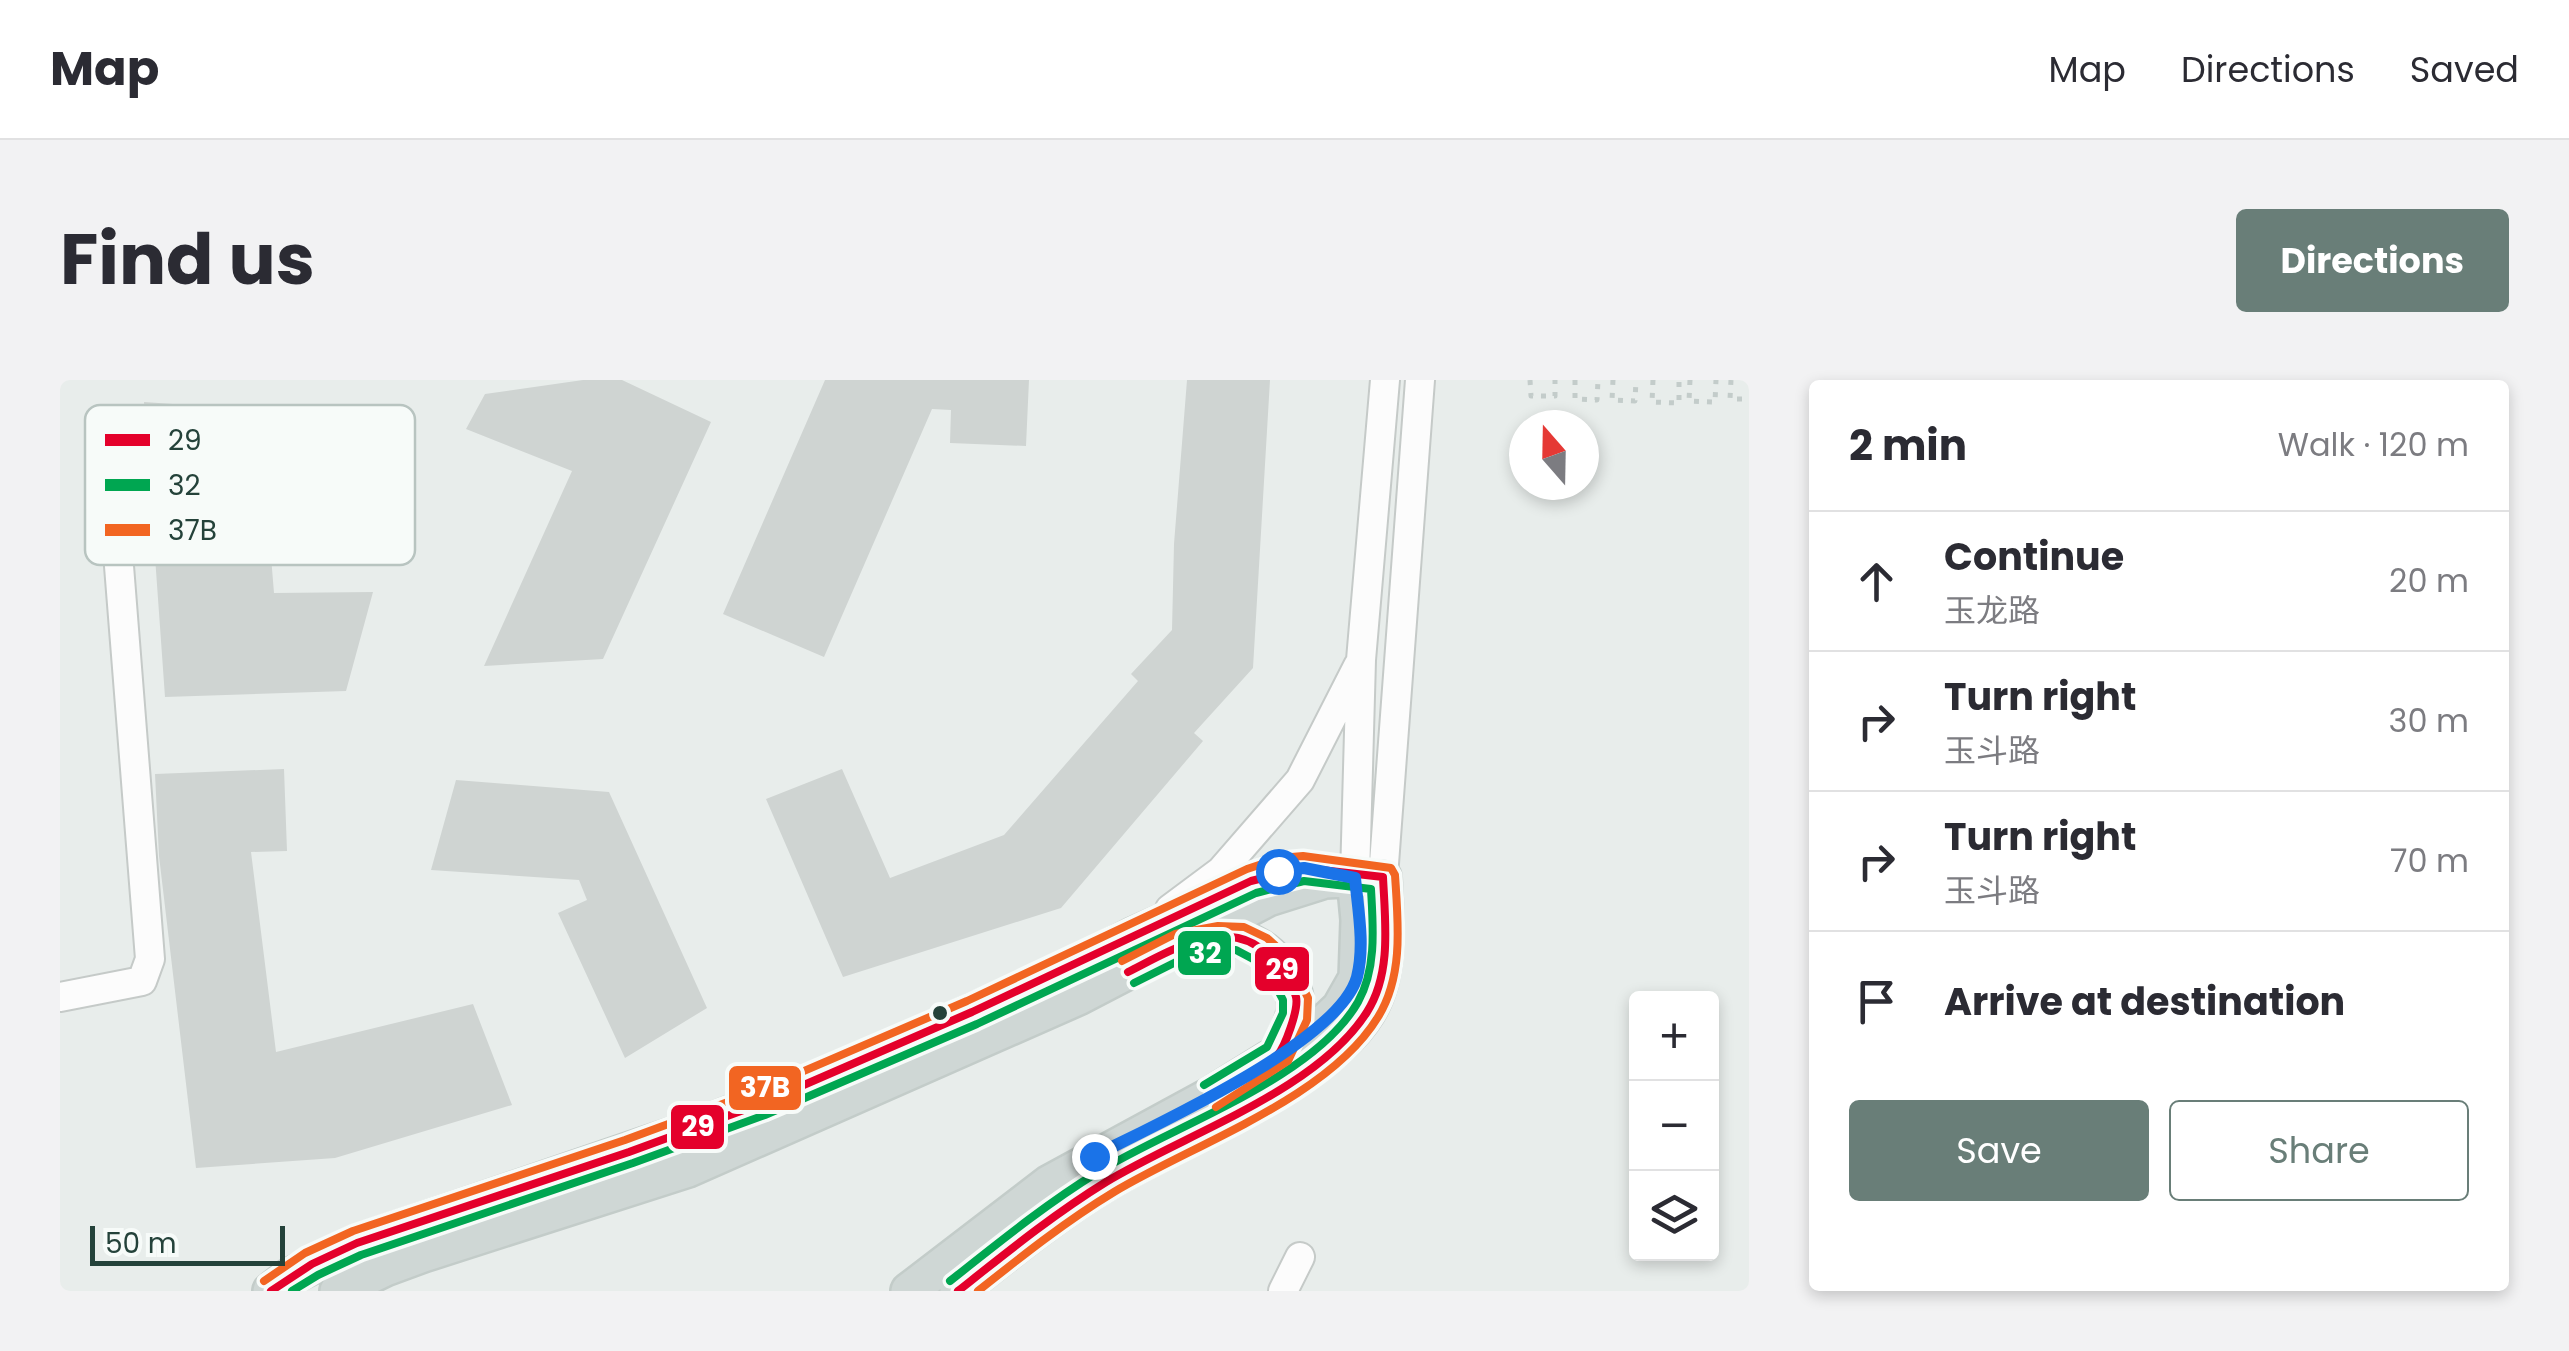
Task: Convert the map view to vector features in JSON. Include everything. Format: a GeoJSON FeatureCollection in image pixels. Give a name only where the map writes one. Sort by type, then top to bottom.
{"type":"FeatureCollection","features":[{"type":"Feature","properties":{"kind":"main road"},"geometry":{"type":"LineString","coordinates":[[271,1291],[288,1277],[356,1244],[673,1136],[835,1073],[1062,973],[1132,936],[1278,871],[1304,868],[1369,878]]}},
{"type":"Feature","properties":{"kind":"main road"},"geometry":{"type":"LineString","coordinates":[[338,1291],[385,1268],[688,1169],[1045,1012],[1268,898],[1325,880],[1369,878]]}},
{"type":"Feature","properties":{"kind":"main road"},"geometry":{"type":"LineString","coordinates":[[909,1291],[1050,1183],[1210,1096],[1318,1028],[1340,1008],[1356,978],[1369,878]]}},
{"type":"Feature","properties":{"kind":"main road"},"geometry":{"type":"LineString","coordinates":[[958,1291],[1102,1184],[1263,1098],[1352,1034],[1369,1010],[1380,982],[1384,950],[1369,878]]}},
{"type":"Feature","properties":{"kind":"main road"},"geometry":{"type":"LineString","coordinates":[[1180,946],[1239,938],[1260,948],[1279,964],[1296,997],[1295,1016],[1276,1056]]}},
{"type":"Feature","properties":{"kind":"street"},"geometry":{"type":"LineString","coordinates":[[1369,878],[1361,660],[1385,380]]}},
{"type":"Feature","properties":{"kind":"street"},"geometry":{"type":"LineString","coordinates":[[1369,878],[1420,380]]}},
{"type":"Feature","properties":{"kind":"street"},"geometry":{"type":"LineString","coordinates":[[60,997],[142,981],[150,959],[120,565]]}},
{"type":"Feature","properties":{"kind":"street"},"geometry":{"type":"LineString","coordinates":[[1132,936],[1221,871],[1300,780],[1361,660]]}},
{"type":"Feature","properties":{"kind":"street"},"geometry":{"type":"LineString","coordinates":[[1282,1291],[1300,1257]]}},
{"type":"Feature","properties":{"kind":"path"},"geometry":{"type":"LineString","coordinates":[[1530,380],[1531,396],[1554,396],[1555,380]]}},
{"type":"Feature","properties":{"kind":"path"},"geometry":{"type":"LineString","coordinates":[[1575,380],[1575,399],[1597,400],[1598,380]]}},
{"type":"Feature","properties":{"kind":"path"},"geometry":{"type":"LineString","coordinates":[[1612,380],[1612,400],[1635,401],[1636,380]]}},
{"type":"Feature","properties":{"kind":"path"},"geometry":{"type":"LineString","coordinates":[[1653,380],[1652,402],[1679,403],[1680,380]]}},
{"type":"Feature","properties":{"kind":"path"},"geometry":{"type":"LineString","coordinates":[[1690,380],[1689,401],[1715,402],[1716,380]]}},
{"type":"Feature","properties":{"kind":"path"},"geometry":{"type":"LineString","coordinates":[[1731,380],[1730,399],[1749,400]]}},
{"type":"Feature","properties":{"kind":"building"},"geometry":{"type":"Polygon","coordinates":[[[583,380],[622,380],[711,422],[603,659],[484,666],[572,471],[466,429],[485,394],[583,380]]]}},
{"type":"Feature","properties":{"kind":"building"},"geometry":{"type":"Polygon","coordinates":[[[825,380],[1029,380],[1026,446],[950,443],[951,410],[932,409],[824,657],[723,614],[825,380]]]}},
{"type":"Feature","properties":{"kind":"building"},"geometry":{"type":"Polygon","coordinates":[[[1187,380],[1270,380],[1253,668],[1194,733],[1203,741],[1061,908],[843,977],[766,799],[842,769],[890,878],[1004,835],[1138,681],[1131,674],[1172,630],[1174,544],[1187,380]]]}},
{"type":"Feature","properties":{"kind":"building"},"geometry":{"type":"Polygon","coordinates":[[[144,402],[187,405],[144,405],[144,402]]]}},
{"type":"Feature","properties":{"kind":"building"},"geometry":{"type":"Polygon","coordinates":[[[156,565],[272,565],[274,593],[373,592],[346,691],[165,697],[156,565]]]}},
{"type":"Feature","properties":{"kind":"building"},"geometry":{"type":"Polygon","coordinates":[[[284,769],[287,851],[251,852],[276,1052],[473,1004],[512,1105],[335,1158],[196,1168],[159,856],[155,774],[284,769]]]}},
{"type":"Feature","properties":{"kind":"building"},"geometry":{"type":"Polygon","coordinates":[[[456,780],[609,792],[707,1008],[625,1058],[558,913],[587,900],[579,880],[431,870],[456,780]]]}},
{"type":"Feature","properties":{"kind":"transit line","name":"37B"},"geometry":{"type":"LineString","coordinates":[[264,1281],[305,1253],[353,1231],[755,1092],[967,1001],[1247,869],[1280,858],[1303,856],[1391,868],[1397,911],[1396,966],[1386,1001],[1356,1046],[1327,1072],[1258,1117],[1096,1203],[978,1291]]}},
{"type":"Feature","properties":{"kind":"transit line","name":"29"},"geometry":{"type":"LineString","coordinates":[[271,1291],[312,1264],[357,1243],[760,1104],[972,1012],[1251,881],[1304,868],[1383,877],[1384,964],[1375,997],[1345,1040],[1283,1088],[1087,1194],[958,1291]]}},
{"type":"Feature","properties":{"kind":"transit line","name":"32"},"geometry":{"type":"LineString","coordinates":[[292,1291],[361,1255],[765,1115],[977,1024],[1256,893],[1304,881],[1371,889],[1372,947],[1368,975],[1358,1002],[1337,1030],[1309,1055],[1240,1099],[1079,1184],[950,1281]]}},
{"type":"Feature","properties":{"kind":"transit line","name":"37B"},"geometry":{"type":"LineString","coordinates":[[1122,961],[1175,934],[1218,926],[1244,927],[1267,938],[1289,958],[1308,998],[1307,1020],[1288,1061],[1216,1107]]}},
{"type":"Feature","properties":{"kind":"transit line","name":"29"},"geometry":{"type":"LineString","coordinates":[[1128,972],[1181,946],[1224,937],[1257,946],[1288,978],[1296,1003],[1291,1028],[1277,1056],[1210,1096]]}},
{"type":"Feature","properties":{"kind":"transit line","name":"32"},"geometry":{"type":"LineString","coordinates":[[1134,983],[1184,958],[1219,950],[1236,950],[1269,973],[1283,1000],[1283,1013],[1267,1047],[1204,1085]]}},
{"type":"Feature","properties":{"kind":"route"},"geometry":{"type":"LineString","coordinates":[[1094,1156],[1210,1096],[1318,1028],[1340,1008],[1356,978],[1359,920],[1355,878],[1304,868],[1278,871]]}}]}
